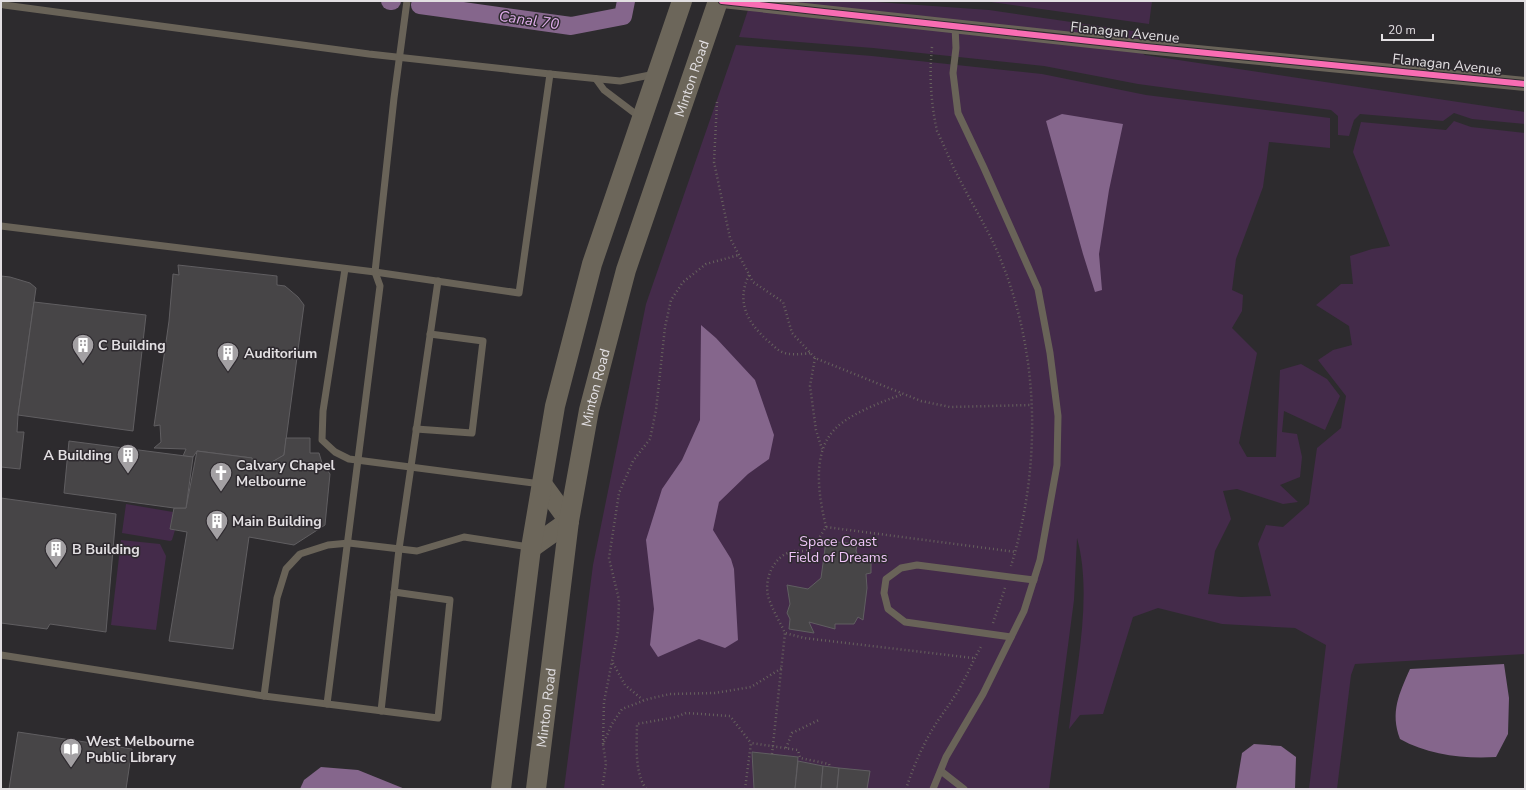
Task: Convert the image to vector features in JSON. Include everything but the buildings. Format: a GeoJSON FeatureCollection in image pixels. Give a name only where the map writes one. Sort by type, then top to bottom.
{"type":"FeatureCollection","features":[{"type":"Feature","properties":{"kind":"main road"},"geometry":{"type":"LineString","coordinates":[[501,789],[531,548],[555,406],[592,264],[682,1]]}},
{"type":"Feature","properties":{"kind":"main road","name":"Minton Road"},"geometry":{"type":"LineString","coordinates":[[536,789],[569,521],[589,410],[626,270],[718,1]]}},
{"type":"Feature","properties":{"kind":"main road"},"geometry":{"type":"LineString","coordinates":[[531,548],[569,521],[542,484]]}},
{"type":"Feature","properties":{"kind":"street","name":"Flanagan Avenue"},"geometry":{"type":"LineString","coordinates":[[722,1],[1525,84]]}},
{"type":"Feature","properties":{"kind":"lane"},"geometry":{"type":"LineString","coordinates":[[327,704],[349,543],[380,286],[375,272],[406,1]]}},
{"type":"Feature","properties":{"kind":"lane"},"geometry":{"type":"LineString","coordinates":[[3,6],[399,57],[596,79],[620,81],[657,73]]}},
{"type":"Feature","properties":{"kind":"lane"},"geometry":{"type":"LineString","coordinates":[[934,789],[946,756],[983,694],[1024,611],[1040,560],[1057,465],[1058,416],[1050,353],[1038,289],[958,113],[952,73],[956,48],[955,26]]}},
{"type":"Feature","properties":{"kind":"lane"},"geometry":{"type":"LineString","coordinates":[[1,226],[375,272],[519,293],[550,74]]}},
{"type":"Feature","properties":{"kind":"lane"},"geometry":{"type":"LineString","coordinates":[[596,79],[604,90],[642,119]]}},
{"type":"Feature","properties":{"kind":"lane"},"geometry":{"type":"LineString","coordinates":[[344,269],[323,411],[322,440],[334,452],[349,460],[542,484]]}},
{"type":"Feature","properties":{"kind":"lane"},"geometry":{"type":"LineString","coordinates":[[381,710],[399,549],[438,281]]}},
{"type":"Feature","properties":{"kind":"lane"},"geometry":{"type":"LineString","coordinates":[[416,429],[472,433],[483,341],[430,334]]}},
{"type":"Feature","properties":{"kind":"lane"},"geometry":{"type":"LineString","coordinates":[[264,696],[277,598],[286,569],[300,554],[328,545],[349,543],[417,551],[464,537],[531,548]]}},
{"type":"Feature","properties":{"kind":"lane"},"geometry":{"type":"LineString","coordinates":[[1011,637],[905,622],[888,609],[884,592],[886,579],[901,568],[917,565],[1034,580]]}},
{"type":"Feature","properties":{"kind":"lane"},"geometry":{"type":"LineString","coordinates":[[1,655],[264,696],[438,718],[450,600],[394,592]]}},
{"type":"Feature","properties":{"kind":"lane"},"geometry":{"type":"LineString","coordinates":[[941,771],[964,789]]}},
{"type":"Feature","properties":{"kind":"path"},"geometry":{"type":"LineString","coordinates":[[906,789],[910,776],[936,723],[970,671],[973,658],[988,633],[996,614],[1016,552],[1024,517],[1030,473],[1033,427],[1023,328],[1002,263],[937,131],[932,108],[930,68],[932,47]]}},
{"type":"Feature","properties":{"kind":"path"},"geometry":{"type":"LineString","coordinates":[[717,102],[714,162],[730,238],[753,282],[783,302],[792,333],[815,358],[921,401],[950,407],[1031,405]]}},
{"type":"Feature","properties":{"kind":"path"},"geometry":{"type":"LineString","coordinates":[[602,789],[606,764],[603,744],[604,702],[618,630],[619,600],[609,558],[619,493],[634,461],[650,439],[656,410],[665,327],[672,300],[683,282],[706,264],[739,255]]}},
{"type":"Feature","properties":{"kind":"path"},"geometry":{"type":"LineString","coordinates":[[749,275],[745,284],[743,304],[754,328],[780,352],[798,354],[811,353]]}},
{"type":"Feature","properties":{"kind":"path"},"geometry":{"type":"LineString","coordinates":[[772,754],[785,633],[769,598],[768,581],[771,570],[777,561],[789,552],[809,550],[818,540],[826,527],[819,495],[822,449],[816,430],[810,386],[815,358]]}},
{"type":"Feature","properties":{"kind":"path"},"geometry":{"type":"LineString","coordinates":[[822,449],[835,428],[868,408],[903,394]]}},
{"type":"Feature","properties":{"kind":"path"},"geometry":{"type":"LineString","coordinates":[[826,527],[1016,552]]}},
{"type":"Feature","properties":{"kind":"path"},"geometry":{"type":"LineString","coordinates":[[785,633],[804,638],[973,658]]}},
{"type":"Feature","properties":{"kind":"path"},"geometry":{"type":"LineString","coordinates":[[613,662],[625,685],[643,700]]}},
{"type":"Feature","properties":{"kind":"path"},"geometry":{"type":"LineString","coordinates":[[603,744],[612,724],[622,709],[643,700],[670,694],[715,693],[751,687],[782,668]]}},
{"type":"Feature","properties":{"kind":"path"},"geometry":{"type":"LineString","coordinates":[[646,789],[643,784],[637,757],[637,724],[676,717],[686,713],[730,716],[751,743],[798,750],[800,758],[829,764],[830,767]]}},
{"type":"Feature","properties":{"kind":"path"},"geometry":{"type":"LineString","coordinates":[[786,748],[792,733],[819,720]]}},
{"type":"Feature","properties":{"kind":"path"},"geometry":{"type":"LineString","coordinates":[[745,789],[751,743]]}},
{"type":"Feature","properties":{"kind":"green space"},"geometry":{"type":"Polygon","coordinates":[[[751,1],[862,1],[989,10],[1140,32],[1139,48],[1145,55],[1525,112],[1525,124],[1472,119],[1454,113],[1443,121],[1360,114],[1354,120],[1349,136],[1338,135],[1338,116],[1331,110],[1138,84],[1044,66],[873,48],[739,37],[751,1]]]}},
{"type":"Feature","properties":{"kind":"green space"},"geometry":{"type":"Polygon","coordinates":[[[984,1],[1152,1],[1149,24],[984,1]]]}},
{"type":"Feature","properties":{"kind":"green space","name":"Space Coast Field of Dreams"},"geometry":{"type":"Polygon","coordinates":[[[736,45],[872,56],[1042,74],[1146,95],[1330,118],[1330,148],[1269,142],[1263,187],[1236,259],[1232,290],[1243,295],[1242,311],[1232,328],[1257,353],[1239,443],[1247,457],[1276,457],[1280,370],[1301,364],[1327,379],[1340,396],[1325,430],[1284,411],[1282,432],[1297,434],[1302,457],[1300,477],[1280,485],[1298,502],[1283,504],[1237,489],[1223,491],[1231,519],[1215,551],[1208,594],[1241,597],[1271,596],[1258,544],[1266,525],[1283,527],[1309,504],[1317,448],[1341,428],[1346,396],[1318,360],[1333,350],[1352,345],[1349,326],[1316,305],[1341,284],[1353,284],[1350,256],[1372,249],[1390,246],[1353,152],[1361,122],[1446,130],[1454,121],[1471,127],[1525,133],[1525,654],[1355,664],[1351,675],[1337,789],[1309,789],[1326,645],[1295,628],[1222,624],[1158,608],[1133,617],[1103,714],[1080,715],[1069,729],[1082,633],[1082,560],[1077,538],[1074,600],[1049,789],[564,789],[593,565],[646,304],[736,45]]]}},
{"type":"Feature","properties":{"kind":"green space"},"geometry":{"type":"Polygon","coordinates":[[[126,504],[173,512],[170,529],[175,530],[172,540],[170,541],[122,533],[126,504]]]}},
{"type":"Feature","properties":{"kind":"green space"},"geometry":{"type":"Polygon","coordinates":[[[121,540],[160,544],[166,556],[156,630],[111,625],[121,540]]]}},
{"type":"Feature","properties":{"kind":"shaded area"},"geometry":{"type":"Polygon","coordinates":[[[1062,114],[1123,124],[1109,190],[1099,254],[1102,290],[1095,292],[1046,121],[1062,114]]]}},
{"type":"Feature","properties":{"kind":"shaded area"},"geometry":{"type":"Polygon","coordinates":[[[701,325],[716,338],[755,380],[774,435],[769,459],[748,474],[719,502],[713,530],[731,559],[734,569],[738,640],[725,648],[699,639],[658,657],[650,645],[654,609],[646,540],[662,489],[682,460],[700,420],[701,325]]]}},
{"type":"Feature","properties":{"kind":"shaded area"},"geometry":{"type":"Polygon","coordinates":[[[1504,664],[1509,698],[1508,734],[1496,757],[1446,755],[1422,749],[1400,739],[1396,720],[1397,703],[1410,669],[1504,664]]]}},
{"type":"Feature","properties":{"kind":"shaded area"},"geometry":{"type":"Polygon","coordinates":[[[1254,744],[1281,746],[1296,757],[1295,789],[1236,789],[1242,753],[1254,744]]]}},
{"type":"Feature","properties":{"kind":"shaded area"},"geometry":{"type":"Polygon","coordinates":[[[321,767],[358,770],[405,789],[300,789],[304,780],[321,767]]]}},
{"type":"Feature","properties":{"kind":"waterway","name":"Canal 70"},"geometry":{"type":"LineString","coordinates":[[420,5],[571,26],[623,16],[626,1]]}},
{"type":"Feature","properties":{"kind":"cycle path"},"geometry":{"type":"LineString","coordinates":[[722,1],[1146,47],[1525,84]]}},
{"type":"Feature","properties":{"kind":"place","name":"C Building"},"geometry":{"type":"Point","coordinates":[83,364]}},
{"type":"Feature","properties":{"kind":"place","name":"Auditorium"},"geometry":{"type":"Point","coordinates":[228,372]}},
{"type":"Feature","properties":{"kind":"place","name":"A Building"},"geometry":{"type":"Point","coordinates":[128,474]}},
{"type":"Feature","properties":{"kind":"place","name":"Calvary Chapel Melbourne"},"geometry":{"type":"Point","coordinates":[221,492]}},
{"type":"Feature","properties":{"kind":"place","name":"Main Building"},"geometry":{"type":"Point","coordinates":[217,540]}},
{"type":"Feature","properties":{"kind":"place","name":"B Building"},"geometry":{"type":"Point","coordinates":[56,568]}},
{"type":"Feature","properties":{"kind":"place","name":"West Melbourne Public Library"},"geometry":{"type":"Point","coordinates":[71,768]}}]}
